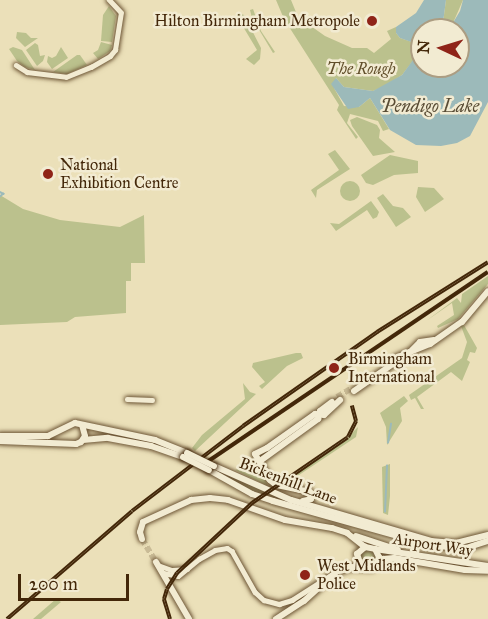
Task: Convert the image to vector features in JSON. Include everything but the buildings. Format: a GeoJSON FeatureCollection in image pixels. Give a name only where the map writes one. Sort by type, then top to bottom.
{"type":"FeatureCollection","features":[{"type":"Feature","properties":{"kind":"street"},"geometry":{"type":"LineString","coordinates":[[16,65],[27,72],[66,77],[91,68],[110,56],[116,50],[121,13],[109,0]]}},
{"type":"Feature","properties":{"kind":"street"},"geometry":{"type":"LineString","coordinates":[[353,390],[410,352],[437,339],[462,322],[488,291]]}},
{"type":"Feature","properties":{"kind":"street"},"geometry":{"type":"LineString","coordinates":[[127,399],[152,400]]}},
{"type":"Feature","properties":{"kind":"street"},"geometry":{"type":"LineString","coordinates":[[320,414],[315,414],[263,450],[255,453],[256,460],[263,459],[318,419],[320,414],[320,411],[338,399]]}},
{"type":"Feature","properties":{"kind":"street"},"geometry":{"type":"LineString","coordinates":[[0,436],[48,436],[72,423],[81,424],[85,431],[82,441],[0,441]]}},
{"type":"Feature","properties":{"kind":"street","name":"Bickenhill Lane"},"geometry":{"type":"LineString","coordinates":[[81,424],[158,441],[213,470],[291,500],[431,541],[456,543],[488,535]]}},
{"type":"Feature","properties":{"kind":"street"},"geometry":{"type":"LineString","coordinates":[[64,429],[64,436],[68,442]]}},
{"type":"Feature","properties":{"kind":"street","name":"Bickenhill Lane"},"geometry":{"type":"LineString","coordinates":[[82,441],[108,438],[185,454]]}},
{"type":"Feature","properties":{"kind":"street"},"geometry":{"type":"LineString","coordinates":[[263,450],[263,459],[270,480],[276,485],[306,490],[312,494],[306,502],[291,500]]}},
{"type":"Feature","properties":{"kind":"street","name":"Bickenhill Lane"},"geometry":{"type":"LineString","coordinates":[[213,470],[222,470],[252,494],[433,546],[466,548],[488,541]]}},
{"type":"Feature","properties":{"kind":"street"},"geometry":{"type":"LineString","coordinates":[[142,539],[140,532],[143,522],[191,500],[210,498],[228,500],[285,520],[347,533],[408,555]]}},
{"type":"Feature","properties":{"kind":"street"},"geometry":{"type":"LineString","coordinates":[[162,573],[178,576],[215,550],[230,549],[255,592],[269,602],[285,603],[336,572],[361,566],[371,568],[377,563],[378,557],[375,549],[365,547],[347,533]]}},
{"type":"Feature","properties":{"kind":"street"},"geometry":{"type":"LineString","coordinates":[[361,566],[357,554],[365,547]]}},
{"type":"Feature","properties":{"kind":"street","name":"Airport Way"},"geometry":{"type":"LineString","coordinates":[[375,549],[488,566]]}},
{"type":"Feature","properties":{"kind":"street","name":"Airport Way"},"geometry":{"type":"LineString","coordinates":[[377,563],[394,558],[465,570],[488,571]]}},
{"type":"Feature","properties":{"kind":"street"},"geometry":{"type":"LineString","coordinates":[[157,563],[172,570],[187,568]]}},
{"type":"Feature","properties":{"kind":"street"},"geometry":{"type":"LineString","coordinates":[[157,563],[189,619]]}},
{"type":"Feature","properties":{"kind":"street"},"geometry":{"type":"LineString","coordinates":[[276,619],[304,601],[336,572]]}},
{"type":"Feature","properties":{"kind":"green space","name":"The Rough"},"geometry":{"type":"Polygon","coordinates":[[[276,0],[291,0],[298,17],[325,36],[352,48],[367,48],[374,53],[391,39],[387,31],[396,27],[396,33],[400,38],[410,41],[410,65],[402,75],[385,86],[373,91],[344,87],[336,78],[334,88],[344,106],[359,107],[370,98],[389,129],[383,131],[378,121],[350,114],[347,123],[358,137],[356,139],[337,110],[339,105],[284,19],[276,0]]]}},
{"type":"Feature","properties":{"kind":"green space"},"geometry":{"type":"Polygon","coordinates":[[[446,0],[463,0],[455,18],[444,18],[446,0]]]}},
{"type":"Feature","properties":{"kind":"green space"},"geometry":{"type":"Polygon","coordinates":[[[109,6],[116,16],[112,42],[101,41],[103,15],[109,6]]]}},
{"type":"Feature","properties":{"kind":"green space"},"geometry":{"type":"Polygon","coordinates":[[[253,9],[261,31],[275,52],[273,53],[252,18],[250,10],[253,9]]]}},
{"type":"Feature","properties":{"kind":"green space"},"geometry":{"type":"Polygon","coordinates":[[[240,13],[244,15],[261,48],[260,59],[254,65],[246,59],[257,50],[236,15],[240,13]]]}},
{"type":"Feature","properties":{"kind":"green space"},"geometry":{"type":"Polygon","coordinates":[[[17,32],[26,33],[31,38],[38,38],[25,47],[16,38],[17,32]]]}},
{"type":"Feature","properties":{"kind":"green space"},"geometry":{"type":"Polygon","coordinates":[[[101,42],[112,45],[110,51],[98,59],[93,53],[98,50],[101,42]]]}},
{"type":"Feature","properties":{"kind":"green space"},"geometry":{"type":"Polygon","coordinates":[[[35,43],[38,45],[40,56],[45,55],[43,61],[37,66],[26,50],[35,43]]]}},
{"type":"Feature","properties":{"kind":"green space"},"geometry":{"type":"Polygon","coordinates":[[[13,47],[22,50],[35,70],[17,61],[9,49],[13,47]]]}},
{"type":"Feature","properties":{"kind":"green space"},"geometry":{"type":"Polygon","coordinates":[[[61,47],[68,58],[52,69],[47,62],[48,56],[52,58],[56,56],[61,47]]]}},
{"type":"Feature","properties":{"kind":"green space"},"geometry":{"type":"Polygon","coordinates":[[[80,55],[87,65],[67,74],[53,72],[80,55]]]}},
{"type":"Feature","properties":{"kind":"green space"},"geometry":{"type":"Polygon","coordinates":[[[357,117],[377,125],[380,130],[379,138],[395,152],[373,156],[352,126],[350,120],[357,117]]]}},
{"type":"Feature","properties":{"kind":"green space"},"geometry":{"type":"Polygon","coordinates":[[[335,150],[350,169],[317,190],[316,198],[311,190],[339,170],[328,154],[335,150]]]}},
{"type":"Feature","properties":{"kind":"green space"},"geometry":{"type":"Polygon","coordinates":[[[390,155],[418,161],[418,173],[394,175],[373,185],[366,183],[361,175],[390,155]]]}},
{"type":"Feature","properties":{"kind":"green space"},"geometry":{"type":"Polygon","coordinates":[[[350,181],[357,184],[360,191],[357,198],[350,201],[343,198],[340,191],[343,184],[350,181]]]}},
{"type":"Feature","properties":{"kind":"green space"},"geometry":{"type":"Polygon","coordinates":[[[418,187],[434,188],[444,199],[425,212],[416,197],[418,187]]]}},
{"type":"Feature","properties":{"kind":"green space"},"geometry":{"type":"Polygon","coordinates":[[[383,194],[393,206],[403,208],[411,217],[396,227],[377,198],[383,194]]]}},
{"type":"Feature","properties":{"kind":"green space"},"geometry":{"type":"Polygon","coordinates":[[[0,195],[23,209],[60,220],[120,227],[144,215],[145,263],[131,263],[131,281],[126,281],[126,313],[75,317],[67,322],[0,325],[0,195]]]}},
{"type":"Feature","properties":{"kind":"green space"},"geometry":{"type":"Polygon","coordinates":[[[371,201],[379,212],[377,217],[373,219],[367,210],[336,231],[330,223],[339,224],[371,201]]]}},
{"type":"Feature","properties":{"kind":"green space"},"geometry":{"type":"Polygon","coordinates":[[[488,276],[488,284],[458,319],[438,328],[437,326],[454,315],[452,303],[426,321],[457,298],[461,303],[462,294],[488,276]]]}},
{"type":"Feature","properties":{"kind":"green space"},"geometry":{"type":"Polygon","coordinates":[[[464,325],[477,348],[475,353],[470,352],[467,360],[470,362],[462,381],[451,372],[417,397],[424,409],[421,409],[415,398],[411,400],[409,395],[462,358],[467,342],[461,326],[464,325]]]}},
{"type":"Feature","properties":{"kind":"green space"},"geometry":{"type":"Polygon","coordinates":[[[301,353],[303,358],[287,366],[262,389],[259,386],[265,382],[252,367],[253,363],[301,353]]]}},
{"type":"Feature","properties":{"kind":"green space"},"geometry":{"type":"Polygon","coordinates":[[[243,383],[250,392],[256,394],[195,451],[192,448],[202,435],[245,399],[243,383]]]}},
{"type":"Feature","properties":{"kind":"green space"},"geometry":{"type":"Polygon","coordinates":[[[404,396],[408,401],[400,408],[402,421],[387,445],[386,427],[380,413],[404,396]]]}},
{"type":"Feature","properties":{"kind":"green space"},"geometry":{"type":"Polygon","coordinates":[[[358,427],[356,437],[296,477],[293,475],[342,443],[358,427]]]}},
{"type":"Feature","properties":{"kind":"green space"},"geometry":{"type":"Polygon","coordinates":[[[254,464],[261,468],[268,486],[235,470],[254,464]]]}},
{"type":"Feature","properties":{"kind":"green space"},"geometry":{"type":"Polygon","coordinates":[[[390,464],[388,515],[383,513],[382,467],[390,464]]]}},
{"type":"Feature","properties":{"kind":"green space"},"geometry":{"type":"Polygon","coordinates":[[[229,476],[276,496],[455,545],[488,538],[454,546],[267,497],[227,478],[229,476]]]}},
{"type":"Feature","properties":{"kind":"green space"},"geometry":{"type":"Polygon","coordinates":[[[365,550],[371,550],[375,557],[371,564],[365,564],[361,560],[361,554],[365,550]]]}},
{"type":"Feature","properties":{"kind":"green space"},"geometry":{"type":"Polygon","coordinates":[[[56,599],[61,602],[41,619],[33,619],[56,599]]]}},
{"type":"Feature","properties":{"kind":"water","name":"Pendigo Lake"},"geometry":{"type":"Polygon","coordinates":[[[424,0],[446,0],[444,18],[410,18],[410,42],[400,38],[396,33],[396,27],[416,13],[424,0]]]}},
{"type":"Feature","properties":{"kind":"water","name":"Pendigo Lake"},"geometry":{"type":"Polygon","coordinates":[[[463,0],[488,0],[488,102],[470,136],[457,143],[441,146],[416,145],[390,130],[370,98],[359,107],[348,109],[331,84],[336,78],[344,87],[373,91],[402,75],[410,64],[410,78],[470,78],[470,18],[456,18],[463,0]]]}},
{"type":"Feature","properties":{"kind":"waterway"},"geometry":{"type":"LineString","coordinates":[[0,192],[4,194],[0,197]]}},
{"type":"Feature","properties":{"kind":"waterway"},"geometry":{"type":"LineString","coordinates":[[388,443],[391,424]]}},
{"type":"Feature","properties":{"kind":"waterway"},"geometry":{"type":"LineString","coordinates":[[385,512],[387,466]]}},
{"type":"Feature","properties":{"kind":"tunnel"},"geometry":{"type":"LineString","coordinates":[[337,397],[352,388]]}},
{"type":"Feature","properties":{"kind":"tunnel"},"geometry":{"type":"LineString","coordinates":[[142,539],[156,562]]}},
{"type":"Feature","properties":{"kind":"railway"},"geometry":{"type":"LineString","coordinates":[[7,619],[132,511],[243,426],[377,332],[488,262]]}},
{"type":"Feature","properties":{"kind":"railway"},"geometry":{"type":"LineString","coordinates":[[207,462],[488,272]]}},
{"type":"Feature","properties":{"kind":"railway"},"geometry":{"type":"LineString","coordinates":[[170,619],[164,599],[177,573],[252,503],[348,437],[356,421],[352,406]]}},
{"type":"Feature","properties":{"kind":"place","name":"Hilton Birmingham Metropole"},"geometry":{"type":"Point","coordinates":[372,21]}},
{"type":"Feature","properties":{"kind":"place","name":"National Exhibition Centre"},"geometry":{"type":"Point","coordinates":[48,174]}},
{"type":"Feature","properties":{"kind":"place","name":"Birmingham International"},"geometry":{"type":"Point","coordinates":[334,368]}},
{"type":"Feature","properties":{"kind":"place","name":"West Midlands Police"},"geometry":{"type":"Point","coordinates":[305,575]}}]}
